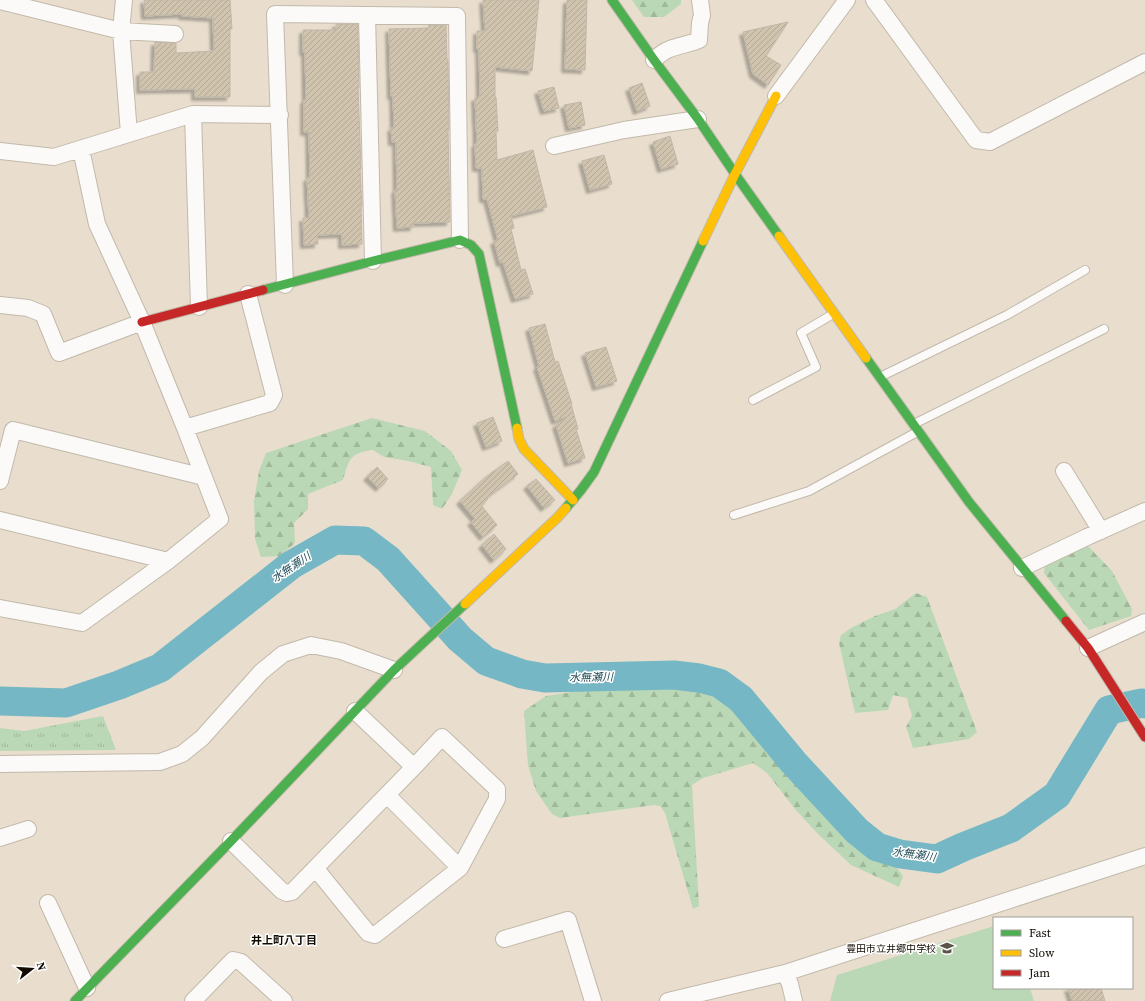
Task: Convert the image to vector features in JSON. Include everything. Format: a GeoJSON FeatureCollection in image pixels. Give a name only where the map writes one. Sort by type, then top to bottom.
{"type":"FeatureCollection","features":[{"type":"Feature","properties":{"kind":"street"},"geometry":{"type":"LineString","coordinates":[[124,0],[121,31],[129,134]]}},
{"type":"Feature","properties":{"kind":"street"},"geometry":{"type":"LineString","coordinates":[[612,0],[969,502],[1088,648],[1145,737]]}},
{"type":"Feature","properties":{"kind":"street"},"geometry":{"type":"LineString","coordinates":[[654,60],[661,53],[669,49],[691,44],[699,40],[702,15],[700,0]]}},
{"type":"Feature","properties":{"kind":"street"},"geometry":{"type":"LineString","coordinates":[[75,1001],[231,841],[394,670],[557,518],[586,485],[594,472],[735,174],[776,96],[847,0]]}},
{"type":"Feature","properties":{"kind":"street"},"geometry":{"type":"LineString","coordinates":[[874,0],[976,140],[990,142],[1145,62]]}},
{"type":"Feature","properties":{"kind":"street"},"geometry":{"type":"LineString","coordinates":[[0,1],[121,31],[175,34]]}},
{"type":"Feature","properties":{"kind":"street"},"geometry":{"type":"LineString","coordinates":[[285,285],[275,7],[367,15],[457,16],[460,240]]}},
{"type":"Feature","properties":{"kind":"street"},"geometry":{"type":"LineString","coordinates":[[367,15],[372,262]]}},
{"type":"Feature","properties":{"kind":"street"},"geometry":{"type":"LineString","coordinates":[[0,151],[54,157],[194,114],[280,115]]}},
{"type":"Feature","properties":{"kind":"street"},"geometry":{"type":"LineString","coordinates":[[194,114],[198,307]]}},
{"type":"Feature","properties":{"kind":"street"},"geometry":{"type":"LineString","coordinates":[[554,146],[624,130],[698,119]]}},
{"type":"Feature","properties":{"kind":"street"},"geometry":{"type":"LineString","coordinates":[[0,608],[82,623],[168,560],[220,519],[142,322],[97,224],[81,149]]}},
{"type":"Feature","properties":{"kind":"street"},"geometry":{"type":"LineString","coordinates":[[0,305],[28,308],[43,314],[59,353],[142,322],[460,240],[471,245],[479,254],[520,439],[524,449],[573,500]]}},
{"type":"Feature","properties":{"kind":"street"},"geometry":{"type":"LineString","coordinates":[[185,428],[270,403],[274,395],[248,294]]}},
{"type":"Feature","properties":{"kind":"street"},"geometry":{"type":"LineString","coordinates":[[0,480],[13,430],[204,477]]}},
{"type":"Feature","properties":{"kind":"street"},"geometry":{"type":"LineString","coordinates":[[1064,471],[1101,531]]}},
{"type":"Feature","properties":{"kind":"street"},"geometry":{"type":"LineString","coordinates":[[1022,568],[1145,511]]}},
{"type":"Feature","properties":{"kind":"street"},"geometry":{"type":"LineString","coordinates":[[0,520],[168,560]]}},
{"type":"Feature","properties":{"kind":"street"},"geometry":{"type":"LineString","coordinates":[[1088,648],[1145,622]]}},
{"type":"Feature","properties":{"kind":"street"},"geometry":{"type":"LineString","coordinates":[[0,764],[160,762],[182,754],[202,738],[261,672],[283,654],[311,645],[341,651],[394,670]]}},
{"type":"Feature","properties":{"kind":"street"},"geometry":{"type":"LineString","coordinates":[[355,711],[414,767]]}},
{"type":"Feature","properties":{"kind":"street"},"geometry":{"type":"LineString","coordinates":[[231,841],[282,891],[287,893],[292,892],[316,869],[442,738],[497,789],[497,799],[460,868],[375,935],[368,933],[316,869]]}},
{"type":"Feature","properties":{"kind":"street"},"geometry":{"type":"LineString","coordinates":[[387,795],[460,868]]}},
{"type":"Feature","properties":{"kind":"street"},"geometry":{"type":"LineString","coordinates":[[0,838],[28,829]]}},
{"type":"Feature","properties":{"kind":"street"},"geometry":{"type":"LineString","coordinates":[[668,1001],[785,973],[1145,856]]}},
{"type":"Feature","properties":{"kind":"street"},"geometry":{"type":"LineString","coordinates":[[48,903],[87,988]]}},
{"type":"Feature","properties":{"kind":"street"},"geometry":{"type":"LineString","coordinates":[[504,938],[568,920],[593,1001]]}},
{"type":"Feature","properties":{"kind":"street"},"geometry":{"type":"LineString","coordinates":[[193,1001],[233,960],[242,962],[284,1001]]}},
{"type":"Feature","properties":{"kind":"street"},"geometry":{"type":"LineString","coordinates":[[785,973],[790,984],[794,1001]]}},
{"type":"Feature","properties":{"kind":"lane"},"geometry":{"type":"LineString","coordinates":[[879,377],[1007,315],[1085,270]]}},
{"type":"Feature","properties":{"kind":"lane"},"geometry":{"type":"LineString","coordinates":[[752,400],[816,367],[800,333],[834,314]]}},
{"type":"Feature","properties":{"kind":"lane"},"geometry":{"type":"LineString","coordinates":[[734,515],[809,491],[916,428],[1104,329]]}},
{"type":"Feature","properties":{"kind":"green space"},"geometry":{"type":"Polygon","coordinates":[[[632,0],[681,0],[681,4],[664,17],[644,17],[632,0]]]}},
{"type":"Feature","properties":{"kind":"green space"},"geometry":{"type":"Polygon","coordinates":[[[372,418],[425,431],[451,451],[462,470],[452,494],[442,509],[433,505],[431,467],[384,457],[373,450],[365,451],[355,455],[352,458],[349,462],[343,480],[308,494],[308,509],[294,523],[295,543],[280,556],[261,557],[255,539],[254,501],[259,471],[266,453],[372,418]]]}},
{"type":"Feature","properties":{"kind":"green space"},"geometry":{"type":"Polygon","coordinates":[[[1087,545],[1112,571],[1132,609],[1131,616],[1089,630],[1044,573],[1045,563],[1087,545]]]}},
{"type":"Feature","properties":{"kind":"green space"},"geometry":{"type":"Polygon","coordinates":[[[916,593],[927,597],[977,732],[969,739],[913,748],[906,727],[912,716],[907,698],[893,695],[888,710],[855,713],[839,643],[841,635],[851,628],[875,616],[895,609],[916,593]]]}},
{"type":"Feature","properties":{"kind":"green space"},"geometry":{"type":"Polygon","coordinates":[[[707,685],[735,703],[829,810],[854,835],[893,862],[903,876],[899,887],[851,865],[818,834],[795,809],[767,773],[753,763],[703,778],[692,785],[699,906],[693,909],[665,813],[660,806],[654,805],[560,818],[552,814],[536,791],[528,765],[524,711],[546,696],[605,687],[707,685]]]}},
{"type":"Feature","properties":{"kind":"green space"},"geometry":{"type":"Polygon","coordinates":[[[103,716],[116,750],[0,751],[0,728],[24,731],[103,716]]]}},
{"type":"Feature","properties":{"kind":"green space"},"geometry":{"type":"Polygon","coordinates":[[[993,926],[993,989],[1030,989],[1034,1001],[830,1001],[837,975],[993,926]]]}},
{"type":"Feature","properties":{"kind":"building"},"geometry":{"type":"Polygon","coordinates":[[[144,0],[230,0],[232,29],[230,29],[230,97],[195,97],[195,89],[140,90],[140,72],[154,72],[155,42],[176,43],[176,53],[214,51],[213,18],[182,16],[182,14],[145,16],[144,0]]]}},
{"type":"Feature","properties":{"kind":"building"},"geometry":{"type":"Polygon","coordinates":[[[483,0],[539,0],[532,71],[495,67],[495,97],[498,131],[496,131],[497,160],[533,150],[547,207],[511,216],[514,228],[511,229],[521,270],[525,269],[533,294],[515,299],[503,262],[500,263],[494,241],[498,240],[487,199],[483,199],[482,168],[476,168],[475,144],[477,144],[475,98],[480,97],[477,31],[485,31],[483,0]]]}},
{"type":"Feature","properties":{"kind":"building"},"geometry":{"type":"Polygon","coordinates":[[[567,0],[587,0],[585,70],[565,69],[567,0]]]}},
{"type":"Feature","properties":{"kind":"building"},"geometry":{"type":"Polygon","coordinates":[[[788,22],[766,56],[781,65],[768,85],[753,74],[743,32],[788,22]]]}},
{"type":"Feature","properties":{"kind":"building"},"geometry":{"type":"Polygon","coordinates":[[[336,24],[358,24],[362,244],[342,245],[342,234],[317,235],[318,244],[304,245],[303,218],[309,218],[307,178],[310,178],[309,132],[304,132],[304,100],[306,100],[303,30],[336,30],[336,24]]]}},
{"type":"Feature","properties":{"kind":"building"},"geometry":{"type":"Polygon","coordinates":[[[429,25],[446,25],[448,60],[450,222],[413,223],[414,227],[397,228],[395,190],[397,190],[396,142],[392,142],[391,128],[394,128],[393,96],[391,96],[389,29],[429,28],[429,25]]]}},
{"type":"Feature","properties":{"kind":"building"},"geometry":{"type":"Polygon","coordinates":[[[642,83],[650,106],[637,111],[629,88],[642,83]]]}},
{"type":"Feature","properties":{"kind":"building"},"geometry":{"type":"Polygon","coordinates":[[[554,87],[559,108],[544,111],[538,91],[554,87]]]}},
{"type":"Feature","properties":{"kind":"building"},"geometry":{"type":"Polygon","coordinates":[[[581,102],[585,125],[569,128],[564,105],[581,102]]]}},
{"type":"Feature","properties":{"kind":"building"},"geometry":{"type":"Polygon","coordinates":[[[670,136],[678,164],[661,169],[653,142],[670,136]]]}},
{"type":"Feature","properties":{"kind":"building"},"geometry":{"type":"Polygon","coordinates":[[[604,155],[612,184],[590,190],[582,161],[604,155]]]}},
{"type":"Feature","properties":{"kind":"building"},"geometry":{"type":"Polygon","coordinates":[[[545,324],[555,362],[558,361],[572,404],[578,429],[576,429],[585,458],[568,463],[556,425],[568,416],[555,421],[537,367],[539,366],[529,328],[545,324]]]}},
{"type":"Feature","properties":{"kind":"building"},"geometry":{"type":"Polygon","coordinates":[[[606,347],[617,381],[596,387],[585,353],[606,347]]]}},
{"type":"Feature","properties":{"kind":"building"},"geometry":{"type":"Polygon","coordinates":[[[493,417],[502,441],[486,447],[477,423],[493,417]]]}},
{"type":"Feature","properties":{"kind":"building"},"geometry":{"type":"Polygon","coordinates":[[[508,461],[518,474],[487,497],[488,499],[481,505],[497,525],[483,537],[471,522],[475,519],[460,501],[486,477],[508,461]]]}},
{"type":"Feature","properties":{"kind":"building"},"geometry":{"type":"Polygon","coordinates":[[[377,467],[388,479],[379,488],[367,477],[377,467]]]}},
{"type":"Feature","properties":{"kind":"building"},"geometry":{"type":"Polygon","coordinates":[[[536,479],[555,500],[544,508],[527,486],[536,479]]]}},
{"type":"Feature","properties":{"kind":"building"},"geometry":{"type":"Polygon","coordinates":[[[494,534],[506,549],[494,560],[482,545],[494,534]]]}},
{"type":"Feature","properties":{"kind":"building"},"geometry":{"type":"Polygon","coordinates":[[[1068,989],[1101,989],[1105,1001],[1072,1001],[1068,989]]]}},
{"type":"Feature","properties":{"kind":"waterway","name":"水無瀬川"},"geometry":{"type":"LineString","coordinates":[[0,701],[66,703],[119,685],[160,668],[291,565],[335,540],[364,541],[388,559],[460,639],[486,661],[522,674],[545,678],[674,675],[699,678],[719,683],[741,699],[794,763],[857,831],[877,847],[900,854],[937,859],[1011,828],[1057,795],[1109,710],[1142,703],[1145,704]]}},
{"type":"Feature","properties":{"kind":"traffic: fast"},"geometry":{"type":"LineString","coordinates":[[612,0],[698,119],[779,236]]}},
{"type":"Feature","properties":{"kind":"traffic: fast"},"geometry":{"type":"LineString","coordinates":[[263,290],[460,240],[471,245],[479,254],[517,428]]}},
{"type":"Feature","properties":{"kind":"traffic: fast"},"geometry":{"type":"LineString","coordinates":[[566,508],[594,472],[703,241]]}},
{"type":"Feature","properties":{"kind":"traffic: fast"},"geometry":{"type":"LineString","coordinates":[[866,358],[969,502],[1066,621]]}},
{"type":"Feature","properties":{"kind":"traffic: fast"},"geometry":{"type":"LineString","coordinates":[[75,1001],[231,841],[394,670],[465,604]]}},
{"type":"Feature","properties":{"kind":"traffic: slow"},"geometry":{"type":"LineString","coordinates":[[703,241],[735,174],[776,96]]}},
{"type":"Feature","properties":{"kind":"traffic: slow"},"geometry":{"type":"LineString","coordinates":[[779,236],[866,358]]}},
{"type":"Feature","properties":{"kind":"traffic: slow"},"geometry":{"type":"LineString","coordinates":[[517,428],[519,439],[524,449],[573,500]]}},
{"type":"Feature","properties":{"kind":"traffic: slow"},"geometry":{"type":"LineString","coordinates":[[465,604],[566,508]]}},
{"type":"Feature","properties":{"kind":"traffic: jam"},"geometry":{"type":"LineString","coordinates":[[142,322],[263,290]]}},
{"type":"Feature","properties":{"kind":"traffic: jam"},"geometry":{"type":"LineString","coordinates":[[1066,621],[1088,648],[1145,737]]}},
{"type":"Feature","properties":{"kind":"place","name":"豊田市立井郷中学校"},"geometry":{"type":"Point","coordinates":[947,948]}},
{"type":"Feature","properties":{"kind":"district","name":"井上町八丁目"},"geometry":{"type":"Point","coordinates":[284,940]}}]}
